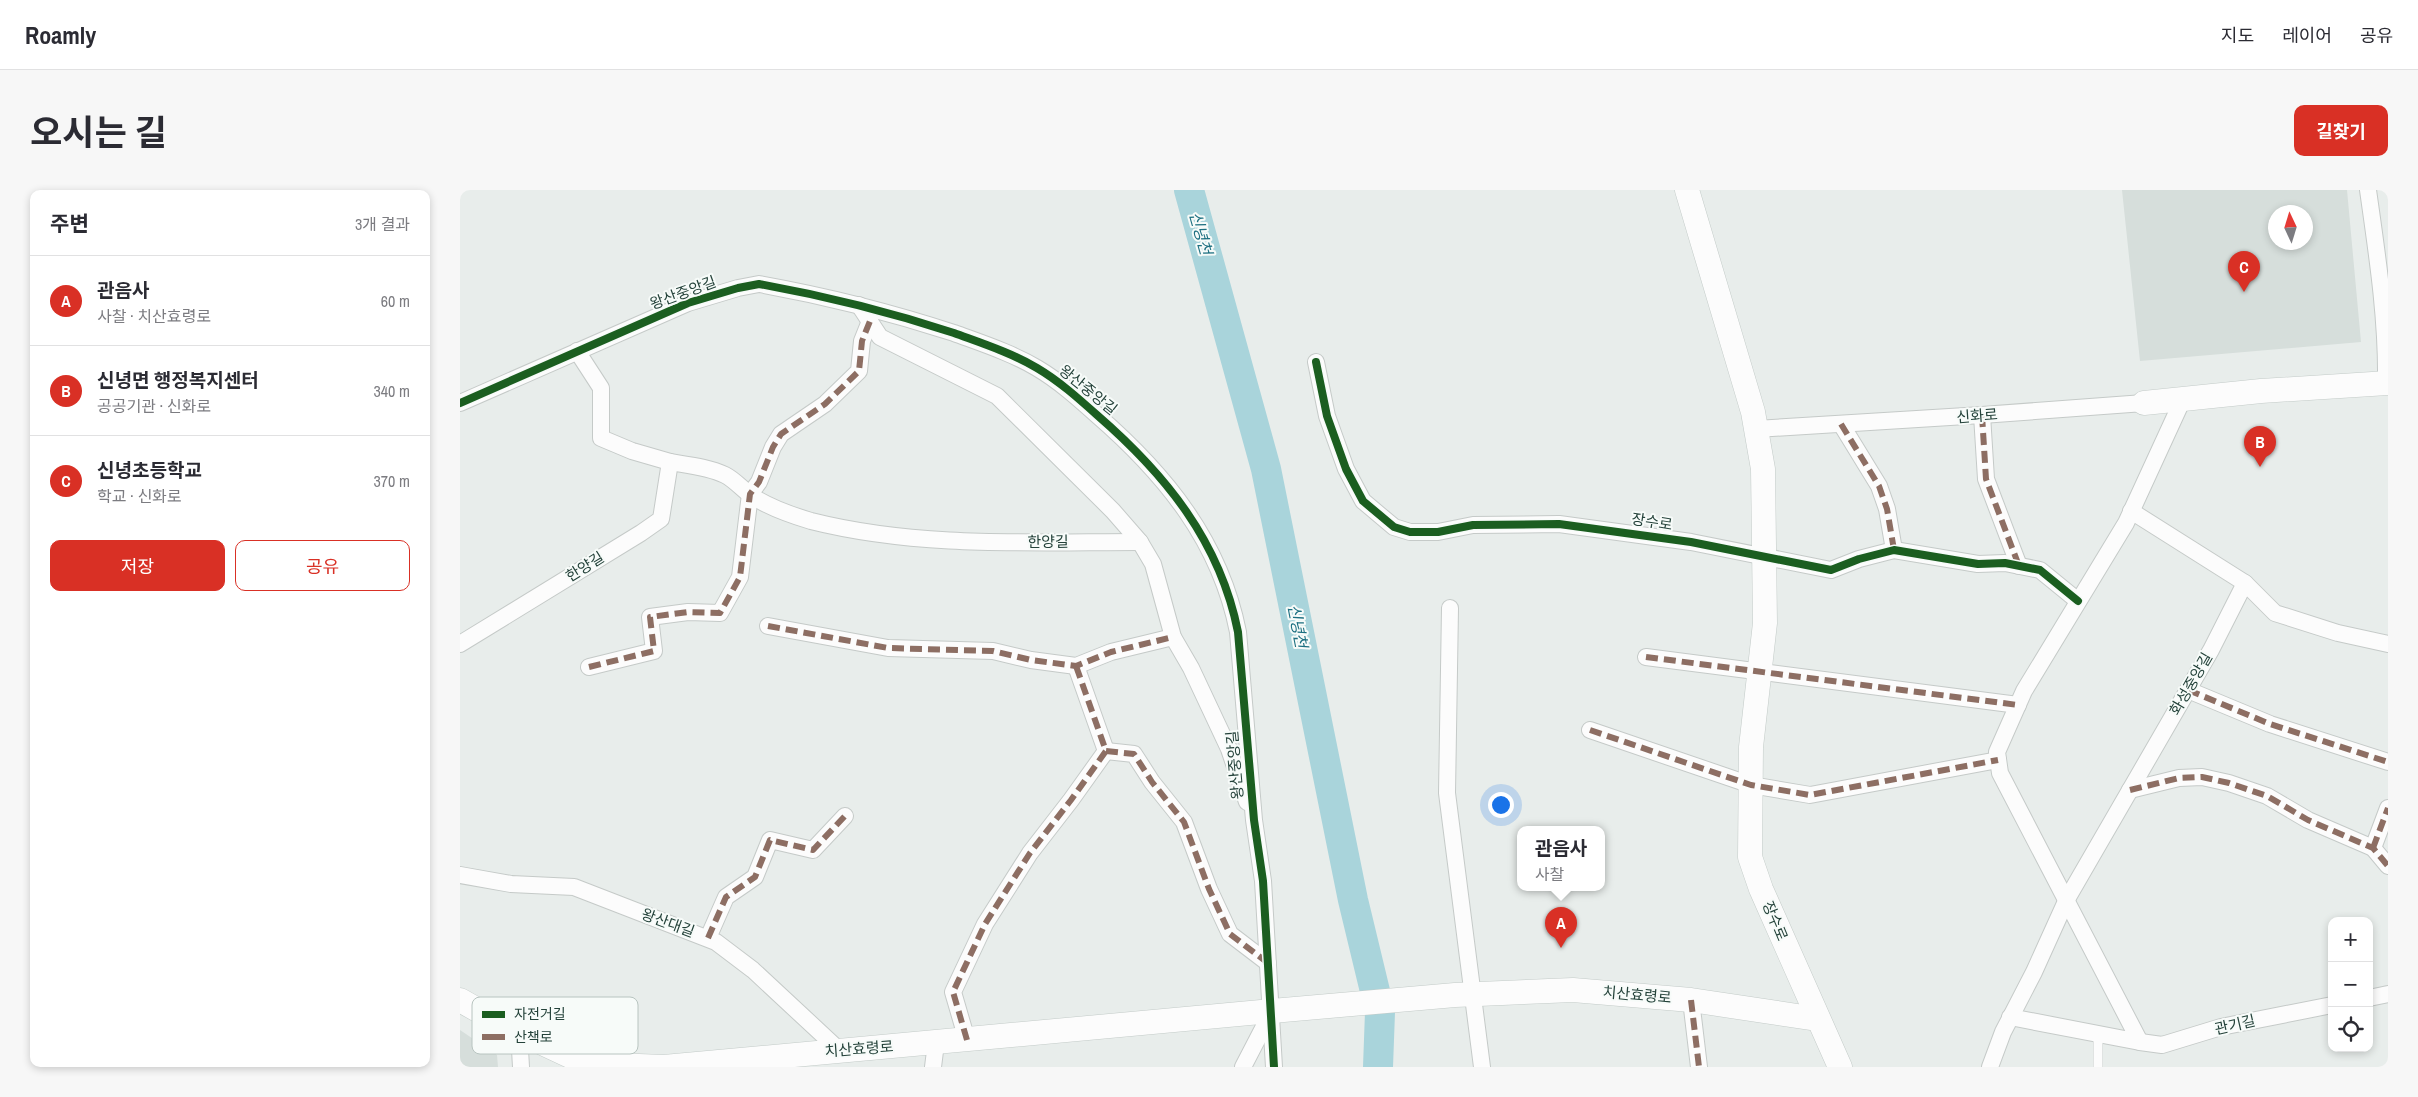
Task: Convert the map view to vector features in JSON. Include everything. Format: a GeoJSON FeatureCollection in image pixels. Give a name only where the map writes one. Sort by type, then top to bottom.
{"type":"FeatureCollection","features":[{"type":"Feature","properties":{"kind":"main road","name":"장수로"},"geometry":{"type":"LineString","coordinates":[[1687,190],[1756,429],[1763,469],[1765,623],[1752,747],[1750,857],[1761,889],[1817,1019],[1840,1067]]}},
{"type":"Feature","properties":{"kind":"main road"},"geometry":{"type":"LineString","coordinates":[[2144,402],[2387,383]]}},
{"type":"Feature","properties":{"kind":"main road","name":"치산효령로"},"geometry":{"type":"LineString","coordinates":[[566,1054],[587,1064],[664,1067],[1272,1011],[1464,995],[1572,990],[1691,1000],[1817,1019]]}},
{"type":"Feature","properties":{"kind":"main road","name":"치산효령로"},"geometry":{"type":"LineString","coordinates":[[460,1000],[472,1007]]}},
{"type":"Feature","properties":{"kind":"street"},"geometry":{"type":"LineString","coordinates":[[2368,190],[2378,260],[2387,383]]}},
{"type":"Feature","properties":{"kind":"street","name":"왕산중앙길"},"geometry":{"type":"LineString","coordinates":[[460,403],[501,387],[577,351],[688,303],[738,288],[759,284],[900,315],[978,342],[1036,367],[1066,388],[1148,462],[1189,514],[1225,582],[1238,632],[1254,820],[1263,881],[1274,1067]]}},
{"type":"Feature","properties":{"kind":"street"},"geometry":{"type":"LineString","coordinates":[[859,305],[880,336],[998,396],[1113,511],[1140,542],[1153,564],[1173,636],[1191,668],[1229,749],[1254,820]]}},
{"type":"Feature","properties":{"kind":"street"},"geometry":{"type":"LineString","coordinates":[[589,667],[654,651],[650,617],[688,612],[720,613],[740,578],[750,494],[759,482],[781,434],[826,404],[859,371],[862,341],[870,321]]}},
{"type":"Feature","properties":{"kind":"street","name":"한양길"},"geometry":{"type":"LineString","coordinates":[[577,351],[601,388],[601,438],[632,451],[726,475],[750,494],[787,514],[830,525],[884,534],[1019,543],[1140,542]]}},
{"type":"Feature","properties":{"kind":"street","name":"장수로"},"geometry":{"type":"LineString","coordinates":[[1316,362],[1327,416],[1346,469],[1363,501],[1394,527],[1410,532],[1438,532],[1473,525],[1559,524],[1691,542],[1831,570],[1859,559],[1894,550],[1978,564],[2005,563],[2040,570],[2078,601]]}},
{"type":"Feature","properties":{"kind":"street"},"geometry":{"type":"LineString","coordinates":[[2140,1042],[2012,798],[2000,773],[1996,752],[2018,705],[2131,511],[2183,399]]}},
{"type":"Feature","properties":{"kind":"street","name":"신화로"},"geometry":{"type":"LineString","coordinates":[[1756,429],[1982,416],[2144,402]]}},
{"type":"Feature","properties":{"kind":"street"},"geometry":{"type":"LineString","coordinates":[[1982,416],[1986,479],[2019,566]]}},
{"type":"Feature","properties":{"kind":"street"},"geometry":{"type":"LineString","coordinates":[[1841,424],[1879,486],[1887,509],[1894,550]]}},
{"type":"Feature","properties":{"kind":"street","name":"한양길"},"geometry":{"type":"LineString","coordinates":[[460,644],[661,519],[670,462]]}},
{"type":"Feature","properties":{"kind":"street"},"geometry":{"type":"LineString","coordinates":[[2131,511],[2245,583],[2275,613],[2338,633],[2388,644]]}},
{"type":"Feature","properties":{"kind":"street","name":"화성중앙길"},"geometry":{"type":"LineString","coordinates":[[1990,1067],[2010,1017],[2034,972],[2067,900],[2188,690],[2245,583]]}},
{"type":"Feature","properties":{"kind":"street"},"geometry":{"type":"LineString","coordinates":[[1450,608],[1447,793],[1464,995],[1482,1067]]}},
{"type":"Feature","properties":{"kind":"street"},"geometry":{"type":"LineString","coordinates":[[768,626],[888,648],[993,651],[1031,660],[1076,666],[1111,652],[1173,636]]}},
{"type":"Feature","properties":{"kind":"street"},"geometry":{"type":"LineString","coordinates":[[1646,657],[1712,667],[1760,670],[2018,705]]}},
{"type":"Feature","properties":{"kind":"street"},"geometry":{"type":"LineString","coordinates":[[1076,666],[1106,751]]}},
{"type":"Feature","properties":{"kind":"street"},"geometry":{"type":"LineString","coordinates":[[2188,690],[2270,724],[2388,762]]}},
{"type":"Feature","properties":{"kind":"street"},"geometry":{"type":"LineString","coordinates":[[1590,730],[1751,785],[1810,795],[1998,760]]}},
{"type":"Feature","properties":{"kind":"street"},"geometry":{"type":"LineString","coordinates":[[1106,751],[1134,754],[1152,782],[1184,822],[1230,934],[1268,963]]}},
{"type":"Feature","properties":{"kind":"street"},"geometry":{"type":"LineString","coordinates":[[967,1040],[953,992],[981,933],[1030,853],[1106,751]]}},
{"type":"Feature","properties":{"kind":"street"},"geometry":{"type":"LineString","coordinates":[[2130,790],[2179,778],[2202,777],[2229,783],[2267,796],[2308,820],[2373,848],[2388,866]]}},
{"type":"Feature","properties":{"kind":"street"},"geometry":{"type":"LineString","coordinates":[[2373,848],[2388,808]]}},
{"type":"Feature","properties":{"kind":"street"},"geometry":{"type":"LineString","coordinates":[[708,938],[726,897],[755,877],[770,840],[813,850],[845,816]]}},
{"type":"Feature","properties":{"kind":"street","name":"왕산대길"},"geometry":{"type":"LineString","coordinates":[[460,875],[512,884],[574,887],[708,938],[753,970],[839,1050]]}},
{"type":"Feature","properties":{"kind":"street"},"geometry":{"type":"LineString","coordinates":[[2373,997],[2388,994]]}},
{"type":"Feature","properties":{"kind":"street"},"geometry":{"type":"LineString","coordinates":[[1691,1000],[1699,1067]]}},
{"type":"Feature","properties":{"kind":"street","name":"관기길"},"geometry":{"type":"LineString","coordinates":[[2010,1017],[2162,1045],[2222,1027],[2328,1006]]}},
{"type":"Feature","properties":{"kind":"street"},"geometry":{"type":"LineString","coordinates":[[1242,1067],[1272,1011]]}},
{"type":"Feature","properties":{"kind":"street"},"geometry":{"type":"LineString","coordinates":[[933,1067],[936,1043]]}},
{"type":"Feature","properties":{"kind":"street"},"geometry":{"type":"LineString","coordinates":[[520,1054],[521,1067]]}},
{"type":"Feature","properties":{"kind":"lane"},"geometry":{"type":"LineString","coordinates":[[2098,1034],[2098,1067]]}},
{"type":"Feature","properties":{"kind":"shaded area"},"geometry":{"type":"Polygon","coordinates":[[[2122,190],[2347,190],[2361,342],[2140,361],[2122,190]]]}},
{"type":"Feature","properties":{"kind":"shaded area"},"geometry":{"type":"Polygon","coordinates":[[[460,1030],[472,1038],[472,1054],[497,1055],[498,1067],[460,1067],[460,1030]]]}},
{"type":"Feature","properties":{"kind":"waterway","name":"신녕천"},"geometry":{"type":"LineString","coordinates":[[1189,190],[1266,469],[1353,900],[1380,1012],[1378,1067]]}},
{"type":"Feature","properties":{"kind":"marked path"},"geometry":{"type":"LineString","coordinates":[[589,667],[654,651],[650,617],[688,612],[720,613],[740,577],[750,494],[759,482],[773,447],[781,434],[825,404],[859,371],[862,341],[870,321]]}},
{"type":"Feature","properties":{"kind":"marked path"},"geometry":{"type":"LineString","coordinates":[[1982,415],[1986,479],[2019,566]]}},
{"type":"Feature","properties":{"kind":"marked path"},"geometry":{"type":"LineString","coordinates":[[1841,424],[1879,486],[1887,509],[1894,550]]}},
{"type":"Feature","properties":{"kind":"marked path"},"geometry":{"type":"LineString","coordinates":[[768,626],[888,648],[993,651],[1031,660],[1076,666],[1111,652],[1173,637]]}},
{"type":"Feature","properties":{"kind":"marked path"},"geometry":{"type":"LineString","coordinates":[[1646,657],[2018,705]]}},
{"type":"Feature","properties":{"kind":"marked path"},"geometry":{"type":"LineString","coordinates":[[967,1040],[953,992],[985,924],[1030,853],[1106,751],[1076,666]]}},
{"type":"Feature","properties":{"kind":"marked path"},"geometry":{"type":"LineString","coordinates":[[2188,690],[2270,724],[2388,762]]}},
{"type":"Feature","properties":{"kind":"marked path"},"geometry":{"type":"LineString","coordinates":[[1590,730],[1751,785],[1810,795],[1998,760]]}},
{"type":"Feature","properties":{"kind":"marked path"},"geometry":{"type":"LineString","coordinates":[[1106,751],[1134,754],[1152,782],[1184,822],[1209,889],[1230,934],[1268,963]]}},
{"type":"Feature","properties":{"kind":"marked path"},"geometry":{"type":"LineString","coordinates":[[2130,790],[2179,778],[2202,777],[2229,783],[2267,796],[2308,820],[2373,848],[2388,866]]}},
{"type":"Feature","properties":{"kind":"marked path"},"geometry":{"type":"LineString","coordinates":[[2373,848],[2388,808]]}},
{"type":"Feature","properties":{"kind":"marked path"},"geometry":{"type":"LineString","coordinates":[[708,938],[726,897],[755,877],[770,840],[813,850],[845,816]]}},
{"type":"Feature","properties":{"kind":"marked path"},"geometry":{"type":"LineString","coordinates":[[1691,1000],[1699,1067]]}},
{"type":"Feature","properties":{"kind":"cycle path"},"geometry":{"type":"LineString","coordinates":[[460,403],[688,303],[738,288],[759,284],[858,305],[954,333],[1017,358],[1045,373],[1068,390],[1122,438],[1167,486],[1203,539],[1218,568],[1230,599],[1238,632],[1254,820],[1263,881],[1274,1067]]}},
{"type":"Feature","properties":{"kind":"cycle path"},"geometry":{"type":"LineString","coordinates":[[1316,362],[1327,416],[1346,469],[1363,501],[1394,527],[1410,532],[1438,532],[1473,525],[1559,524],[1691,542],[1831,570],[1859,559],[1894,550],[1978,564],[2005,563],[2040,570],[2078,601]]}},
{"type":"Feature","properties":{"kind":"place","name":"신녕초등학교"},"geometry":{"type":"Point","coordinates":[2244,292]}},
{"type":"Feature","properties":{"kind":"place","name":"신녕면 행정복지센터"},"geometry":{"type":"Point","coordinates":[2260,467]}},
{"type":"Feature","properties":{"kind":"place","name":"관음사"},"geometry":{"type":"Point","coordinates":[1561,948]}}]}
